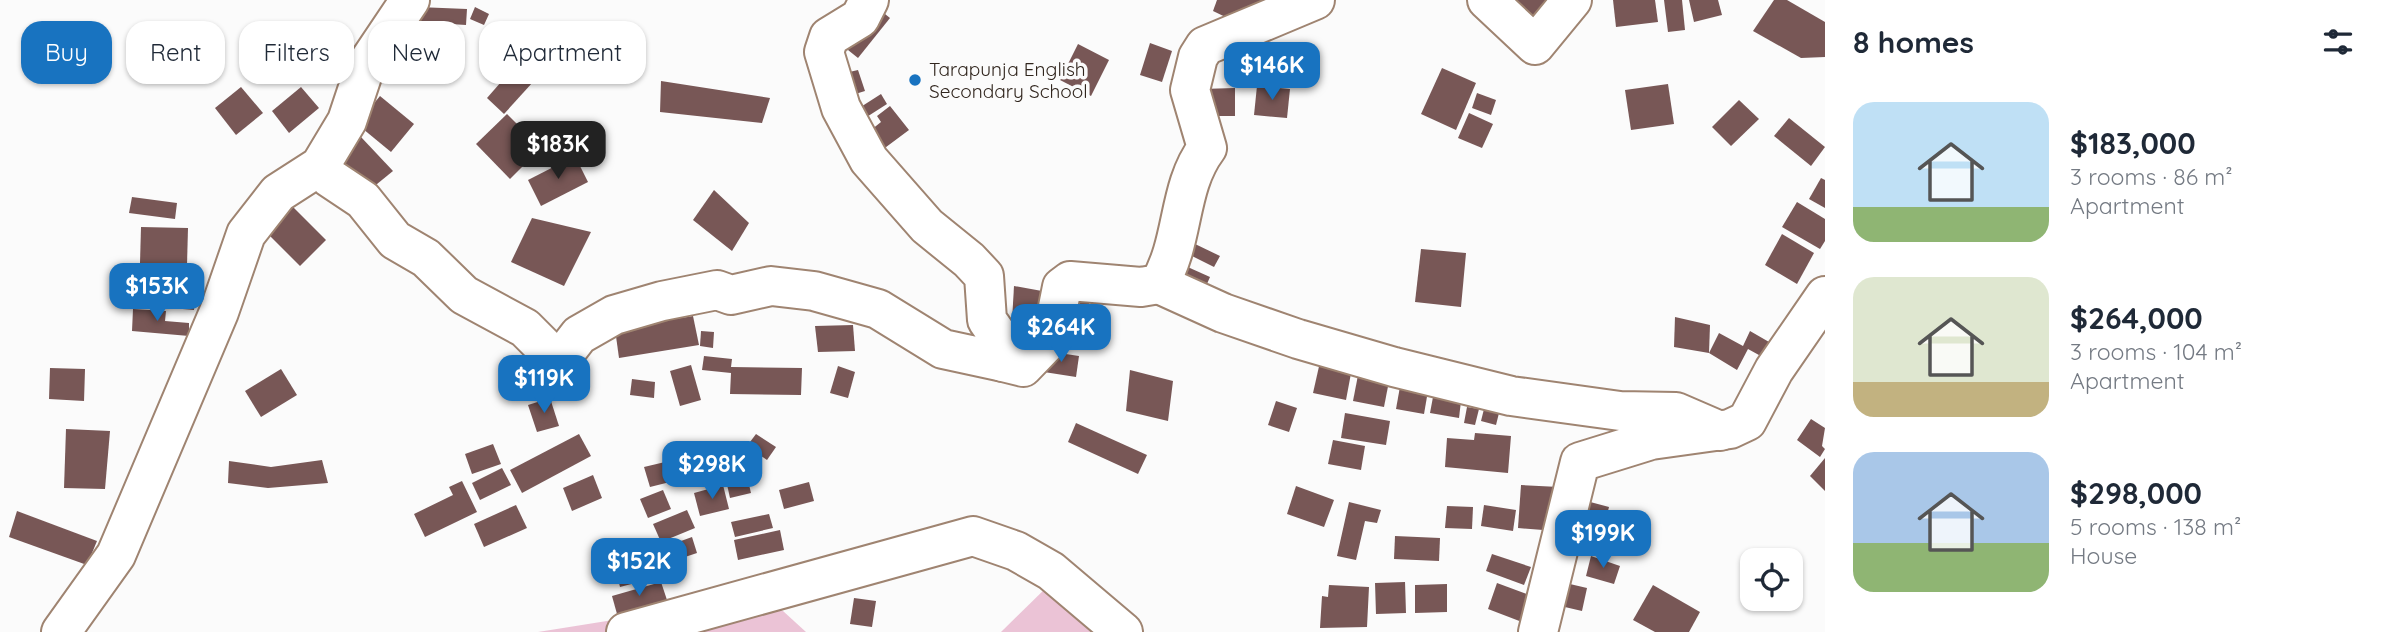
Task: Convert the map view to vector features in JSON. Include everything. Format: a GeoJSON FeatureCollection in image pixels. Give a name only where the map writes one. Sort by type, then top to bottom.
{"type":"FeatureCollection","features":[{"type":"Feature","properties":{"kind":"street"},"geometry":{"type":"LineString","coordinates":[[61,632],[116,555],[219,312],[246,234],[278,193],[320,166],[347,121],[365,67],[410,0]]}},
{"type":"Feature","properties":{"kind":"street"},"geometry":{"type":"LineString","coordinates":[[869,0],[860,18],[830,37],[824,52],[841,107],[869,160],[927,226],[969,260],[984,276],[987,320],[1010,353],[1003,362]]}},
{"type":"Feature","properties":{"kind":"street"},"geometry":{"type":"LineString","coordinates":[[1159,284],[1175,250],[1185,197],[1195,164],[1207,148],[1190,90],[1198,57],[1205,46],[1315,0]]}},
{"type":"Feature","properties":{"kind":"street"},"geometry":{"type":"LineString","coordinates":[[1487,0],[1535,45],[1572,0]]}},
{"type":"Feature","properties":{"kind":"street"},"geometry":{"type":"LineString","coordinates":[[320,166],[330,178],[363,200],[395,240],[426,258],[464,295],[526,328],[543,346],[549,374],[579,335],[614,315],[662,301],[717,290],[731,295],[771,286],[814,291],[878,309],[943,349],[1023,367],[1052,337],[1062,287],[1070,281],[1141,287],[1159,284],[1223,313],[1317,346],[1383,365],[1511,396],[1620,411],[1676,412],[1720,431]]}},
{"type":"Feature","properties":{"kind":"street"},"geometry":{"type":"LineString","coordinates":[[1538,632],[1580,462],[1651,440],[1720,431],[1747,421],[1774,370],[1825,296]]}},
{"type":"Feature","properties":{"kind":"street"},"geometry":{"type":"LineString","coordinates":[[626,632],[973,537],[1016,551],[1051,571],[1124,632]]}},
{"type":"Feature","properties":{"kind":"shaded area"},"geometry":{"type":"Polygon","coordinates":[[[1079,574],[1111,596],[1144,632],[1001,632],[1051,583],[1079,574]]]}},
{"type":"Feature","properties":{"kind":"shaded area"},"geometry":{"type":"Polygon","coordinates":[[[757,597],[783,611],[806,632],[538,632],[757,597]]]}},
{"type":"Feature","properties":{"kind":"building"},"geometry":{"type":"Polygon","coordinates":[[[1217,0],[1262,0],[1253,17],[1238,23],[1213,11],[1217,0]]]}},
{"type":"Feature","properties":{"kind":"building"},"geometry":{"type":"Polygon","coordinates":[[[1511,0],[1546,0],[1557,9],[1537,32],[1511,0]]]}},
{"type":"Feature","properties":{"kind":"building"},"geometry":{"type":"Polygon","coordinates":[[[1613,0],[1655,0],[1658,22],[1616,27],[1613,0]]]}},
{"type":"Feature","properties":{"kind":"building"},"geometry":{"type":"Polygon","coordinates":[[[1664,0],[1682,0],[1685,30],[1668,32],[1664,0]]]}},
{"type":"Feature","properties":{"kind":"building"},"geometry":{"type":"Polygon","coordinates":[[[1689,0],[1718,0],[1722,15],[1694,22],[1689,0]]]}},
{"type":"Feature","properties":{"kind":"building"},"geometry":{"type":"Polygon","coordinates":[[[1774,0],[1787,0],[1825,22],[1825,57],[1801,58],[1753,31],[1774,0]]]}},
{"type":"Feature","properties":{"kind":"building"},"geometry":{"type":"Polygon","coordinates":[[[875,6],[890,18],[858,58],[843,46],[875,6]]]}},
{"type":"Feature","properties":{"kind":"building"},"geometry":{"type":"Polygon","coordinates":[[[418,7],[467,9],[466,25],[465,21],[418,21],[418,7]]]}},
{"type":"Feature","properties":{"kind":"building"},"geometry":{"type":"Polygon","coordinates":[[[475,7],[489,14],[486,21],[479,23],[470,19],[475,7]]]}},
{"type":"Feature","properties":{"kind":"building"},"geometry":{"type":"Polygon","coordinates":[[[1150,43],[1172,51],[1162,82],[1140,75],[1150,43]]]}},
{"type":"Feature","properties":{"kind":"building"},"geometry":{"type":"Polygon","coordinates":[[[1078,44],[1109,60],[1091,96],[1060,80],[1078,44]]]}},
{"type":"Feature","properties":{"kind":"building"},"geometry":{"type":"Polygon","coordinates":[[[1442,68],[1476,83],[1456,130],[1421,114],[1442,68]]]}},
{"type":"Feature","properties":{"kind":"building"},"geometry":{"type":"Polygon","coordinates":[[[858,70],[865,91],[852,95],[845,73],[858,70]]]}},
{"type":"Feature","properties":{"kind":"building"},"geometry":{"type":"Polygon","coordinates":[[[661,81],[770,98],[762,123],[660,112],[661,81]]]}},
{"type":"Feature","properties":{"kind":"building"},"geometry":{"type":"Polygon","coordinates":[[[499,84],[531,84],[504,114],[487,98],[499,84]]]}},
{"type":"Feature","properties":{"kind":"building"},"geometry":{"type":"Polygon","coordinates":[[[1668,84],[1674,124],[1631,130],[1625,90],[1668,84]]]}},
{"type":"Feature","properties":{"kind":"building"},"geometry":{"type":"Polygon","coordinates":[[[1257,86],[1290,89],[1287,118],[1254,115],[1257,86]]]}},
{"type":"Feature","properties":{"kind":"building"},"geometry":{"type":"Polygon","coordinates":[[[241,87],[263,113],[236,135],[215,108],[241,87]]]}},
{"type":"Feature","properties":{"kind":"building"},"geometry":{"type":"Polygon","coordinates":[[[301,87],[319,108],[289,133],[272,111],[301,87]]]}},
{"type":"Feature","properties":{"kind":"building"},"geometry":{"type":"Polygon","coordinates":[[[1235,88],[1235,116],[1202,116],[1201,89],[1235,88]]]}},
{"type":"Feature","properties":{"kind":"building"},"geometry":{"type":"Polygon","coordinates":[[[1477,93],[1496,100],[1491,115],[1472,108],[1477,93]]]}},
{"type":"Feature","properties":{"kind":"building"},"geometry":{"type":"Polygon","coordinates":[[[881,94],[887,104],[862,120],[856,110],[881,94]]]}},
{"type":"Feature","properties":{"kind":"building"},"geometry":{"type":"Polygon","coordinates":[[[380,96],[414,124],[391,152],[357,124],[380,96]]]}},
{"type":"Feature","properties":{"kind":"building"},"geometry":{"type":"Polygon","coordinates":[[[1739,100],[1759,119],[1731,146],[1712,127],[1739,100]]]}},
{"type":"Feature","properties":{"kind":"building"},"geometry":{"type":"Polygon","coordinates":[[[890,106],[909,130],[874,156],[861,138],[881,122],[877,116],[890,106]]]}},
{"type":"Feature","properties":{"kind":"building"},"geometry":{"type":"Polygon","coordinates":[[[1469,113],[1493,124],[1482,148],[1458,138],[1469,113]]]}},
{"type":"Feature","properties":{"kind":"building"},"geometry":{"type":"Polygon","coordinates":[[[507,114],[541,148],[510,179],[476,144],[507,114]]]}},
{"type":"Feature","properties":{"kind":"building"},"geometry":{"type":"Polygon","coordinates":[[[1789,118],[1825,147],[1811,166],[1774,136],[1789,118]]]}},
{"type":"Feature","properties":{"kind":"building"},"geometry":{"type":"Polygon","coordinates":[[[361,137],[393,171],[366,193],[333,171],[361,137]]]}},
{"type":"Feature","properties":{"kind":"building"},"geometry":{"type":"Polygon","coordinates":[[[575,156],[588,182],[541,206],[528,180],[575,156]]]}},
{"type":"Feature","properties":{"kind":"building"},"geometry":{"type":"Polygon","coordinates":[[[1821,178],[1825,180],[1825,208],[1809,199],[1821,178]]]}},
{"type":"Feature","properties":{"kind":"building"},"geometry":{"type":"Polygon","coordinates":[[[714,190],[749,223],[732,251],[693,220],[714,190]]]}},
{"type":"Feature","properties":{"kind":"building"},"geometry":{"type":"Polygon","coordinates":[[[132,197],[177,203],[175,219],[129,213],[132,197]]]}},
{"type":"Feature","properties":{"kind":"building"},"geometry":{"type":"Polygon","coordinates":[[[1797,202],[1825,219],[1825,241],[1820,249],[1782,227],[1797,202]]]}},
{"type":"Feature","properties":{"kind":"building"},"geometry":{"type":"Polygon","coordinates":[[[293,207],[326,240],[300,266],[267,233],[293,207]]]}},
{"type":"Feature","properties":{"kind":"building"},"geometry":{"type":"Polygon","coordinates":[[[532,218],[591,232],[564,286],[511,262],[532,218]]]}},
{"type":"Feature","properties":{"kind":"building"},"geometry":{"type":"Polygon","coordinates":[[[141,227],[188,228],[187,265],[140,263],[141,227]]]}},
{"type":"Feature","properties":{"kind":"building"},"geometry":{"type":"Polygon","coordinates":[[[1782,234],[1814,253],[1797,284],[1765,265],[1782,234]]]}},
{"type":"Feature","properties":{"kind":"building"},"geometry":{"type":"Polygon","coordinates":[[[1193,243],[1220,256],[1214,267],[1188,254],[1193,243]]]}},
{"type":"Feature","properties":{"kind":"building"},"geometry":{"type":"Polygon","coordinates":[[[1421,249],[1466,253],[1461,307],[1415,302],[1421,249]]]}},
{"type":"Feature","properties":{"kind":"building"},"geometry":{"type":"Polygon","coordinates":[[[1181,264],[1210,277],[1203,293],[1174,280],[1181,264]]]}},
{"type":"Feature","properties":{"kind":"building"},"geometry":{"type":"Polygon","coordinates":[[[1014,286],[1042,291],[1040,325],[1012,321],[1014,286]]]}},
{"type":"Feature","properties":{"kind":"building"},"geometry":{"type":"Polygon","coordinates":[[[172,292],[195,294],[194,310],[171,308],[172,292]]]}},
{"type":"Feature","properties":{"kind":"building"},"geometry":{"type":"Polygon","coordinates":[[[1065,296],[1089,302],[1089,321],[1073,320],[1065,296]]]}},
{"type":"Feature","properties":{"kind":"building"},"geometry":{"type":"Polygon","coordinates":[[[133,309],[166,311],[165,321],[189,323],[189,336],[132,331],[133,309]]]}},
{"type":"Feature","properties":{"kind":"building"},"geometry":{"type":"Polygon","coordinates":[[[693,316],[699,345],[619,358],[615,329],[693,316]]]}},
{"type":"Feature","properties":{"kind":"building"},"geometry":{"type":"Polygon","coordinates":[[[1675,317],[1710,325],[1709,353],[1674,347],[1675,317]]]}},
{"type":"Feature","properties":{"kind":"building"},"geometry":{"type":"Polygon","coordinates":[[[853,325],[855,351],[818,352],[815,326],[853,325]]]}},
{"type":"Feature","properties":{"kind":"building"},"geometry":{"type":"Polygon","coordinates":[[[701,331],[714,332],[713,348],[700,346],[701,331]]]}},
{"type":"Feature","properties":{"kind":"building"},"geometry":{"type":"Polygon","coordinates":[[[1750,331],[1776,346],[1768,360],[1748,349],[1737,370],[1709,353],[1719,333],[1743,346],[1750,331]]]}},
{"type":"Feature","properties":{"kind":"building"},"geometry":{"type":"Polygon","coordinates":[[[1046,351],[1079,356],[1076,377],[1044,372],[1046,351]]]}},
{"type":"Feature","properties":{"kind":"building"},"geometry":{"type":"Polygon","coordinates":[[[704,356],[732,359],[731,367],[802,368],[801,395],[730,394],[731,373],[702,370],[704,356]]]}},
{"type":"Feature","properties":{"kind":"building"},"geometry":{"type":"Polygon","coordinates":[[[1320,362],[1352,368],[1346,400],[1313,393],[1320,362]]]}},
{"type":"Feature","properties":{"kind":"building"},"geometry":{"type":"Polygon","coordinates":[[[691,365],[701,400],[680,406],[670,371],[691,365]]]}},
{"type":"Feature","properties":{"kind":"building"},"geometry":{"type":"Polygon","coordinates":[[[838,366],[855,372],[848,398],[830,393],[838,366]]]}},
{"type":"Feature","properties":{"kind":"building"},"geometry":{"type":"Polygon","coordinates":[[[50,368],[85,369],[84,401],[49,399],[50,368]]]}},
{"type":"Feature","properties":{"kind":"building"},"geometry":{"type":"Polygon","coordinates":[[[281,369],[297,395],[261,417],[245,391],[281,369]]]}},
{"type":"Feature","properties":{"kind":"building"},"geometry":{"type":"Polygon","coordinates":[[[1130,370],[1173,381],[1168,421],[1126,411],[1130,370]]]}},
{"type":"Feature","properties":{"kind":"building"},"geometry":{"type":"Polygon","coordinates":[[[1359,370],[1390,376],[1384,407],[1353,401],[1359,370]]]}},
{"type":"Feature","properties":{"kind":"building"},"geometry":{"type":"Polygon","coordinates":[[[632,379],[655,382],[654,398],[630,395],[632,379]]]}},
{"type":"Feature","properties":{"kind":"building"},"geometry":{"type":"Polygon","coordinates":[[[1401,381],[1429,385],[1424,414],[1396,409],[1401,381]]]}},
{"type":"Feature","properties":{"kind":"building"},"geometry":{"type":"Polygon","coordinates":[[[1433,397],[1461,401],[1459,418],[1430,413],[1433,397]]]}},
{"type":"Feature","properties":{"kind":"building"},"geometry":{"type":"Polygon","coordinates":[[[550,398],[559,426],[537,432],[528,405],[550,398]]]}},
{"type":"Feature","properties":{"kind":"building"},"geometry":{"type":"Polygon","coordinates":[[[1276,401],[1297,408],[1289,432],[1268,425],[1276,401]]]}},
{"type":"Feature","properties":{"kind":"building"},"geometry":{"type":"Polygon","coordinates":[[[1467,407],[1479,409],[1475,425],[1464,423],[1467,407]]]}},
{"type":"Feature","properties":{"kind":"building"},"geometry":{"type":"Polygon","coordinates":[[[1484,409],[1499,413],[1496,425],[1481,421],[1484,409]]]}},
{"type":"Feature","properties":{"kind":"building"},"geometry":{"type":"Polygon","coordinates":[[[1345,413],[1390,421],[1386,445],[1341,438],[1345,413]]]}},
{"type":"Feature","properties":{"kind":"building"},"geometry":{"type":"Polygon","coordinates":[[[1811,419],[1825,428],[1822,446],[1825,449],[1820,457],[1797,440],[1811,419]]]}},
{"type":"Feature","properties":{"kind":"building"},"geometry":{"type":"Polygon","coordinates":[[[1076,423],[1147,455],[1138,474],[1068,442],[1076,423]]]}},
{"type":"Feature","properties":{"kind":"building"},"geometry":{"type":"Polygon","coordinates":[[[66,429],[110,431],[105,489],[64,488],[66,429]]]}},
{"type":"Feature","properties":{"kind":"building"},"geometry":{"type":"Polygon","coordinates":[[[1475,433],[1511,436],[1508,473],[1445,467],[1447,438],[1474,440],[1475,433]]]}},
{"type":"Feature","properties":{"kind":"building"},"geometry":{"type":"Polygon","coordinates":[[[579,434],[591,456],[522,493],[510,470],[579,434]]]}},
{"type":"Feature","properties":{"kind":"building"},"geometry":{"type":"Polygon","coordinates":[[[756,434],[776,447],[767,460],[747,446],[756,434]]]}},
{"type":"Feature","properties":{"kind":"building"},"geometry":{"type":"Polygon","coordinates":[[[1333,440],[1365,446],[1361,470],[1328,464],[1333,440]]]}},
{"type":"Feature","properties":{"kind":"building"},"geometry":{"type":"Polygon","coordinates":[[[493,444],[501,464],[472,474],[465,454],[493,444]]]}},
{"type":"Feature","properties":{"kind":"building"},"geometry":{"type":"Polygon","coordinates":[[[725,449],[744,450],[742,468],[723,466],[725,449]]]}},
{"type":"Feature","properties":{"kind":"building"},"geometry":{"type":"Polygon","coordinates":[[[717,455],[723,475],[701,480],[696,461],[717,455]]]}},
{"type":"Feature","properties":{"kind":"building"},"geometry":{"type":"Polygon","coordinates":[[[1825,458],[1825,491],[1810,476],[1825,458]]]}},
{"type":"Feature","properties":{"kind":"building"},"geometry":{"type":"Polygon","coordinates":[[[322,460],[328,483],[268,488],[228,483],[229,461],[271,467],[322,460]]]}},
{"type":"Feature","properties":{"kind":"building"},"geometry":{"type":"Polygon","coordinates":[[[665,462],[670,482],[650,487],[644,467],[665,462]]]}},
{"type":"Feature","properties":{"kind":"building"},"geometry":{"type":"Polygon","coordinates":[[[502,468],[511,485],[480,500],[472,483],[502,468]]]}},
{"type":"Feature","properties":{"kind":"building"},"geometry":{"type":"Polygon","coordinates":[[[593,475],[602,498],[572,511],[563,488],[593,475]]]}},
{"type":"Feature","properties":{"kind":"building"},"geometry":{"type":"Polygon","coordinates":[[[747,476],[751,493],[730,498],[726,480],[747,476]]]}},
{"type":"Feature","properties":{"kind":"building"},"geometry":{"type":"Polygon","coordinates":[[[462,481],[477,512],[425,537],[414,514],[453,495],[449,487],[462,481]]]}},
{"type":"Feature","properties":{"kind":"building"},"geometry":{"type":"Polygon","coordinates":[[[809,482],[814,501],[784,509],[779,490],[809,482]]]}},
{"type":"Feature","properties":{"kind":"building"},"geometry":{"type":"Polygon","coordinates":[[[723,485],[729,509],[700,516],[694,493],[723,485]]]}},
{"type":"Feature","properties":{"kind":"building"},"geometry":{"type":"Polygon","coordinates":[[[1521,485],[1559,487],[1556,531],[1518,528],[1521,485]]]}},
{"type":"Feature","properties":{"kind":"building"},"geometry":{"type":"Polygon","coordinates":[[[1296,486],[1334,500],[1324,527],[1287,514],[1296,486]]]}},
{"type":"Feature","properties":{"kind":"building"},"geometry":{"type":"Polygon","coordinates":[[[663,490],[671,509],[648,518],[640,499],[663,490]]]}},
{"type":"Feature","properties":{"kind":"building"},"geometry":{"type":"Polygon","coordinates":[[[1579,499],[1609,507],[1603,530],[1573,524],[1579,499]]]}},
{"type":"Feature","properties":{"kind":"building"},"geometry":{"type":"Polygon","coordinates":[[[1349,502],[1381,510],[1377,523],[1365,521],[1356,560],[1337,556],[1349,502]]]}},
{"type":"Feature","properties":{"kind":"building"},"geometry":{"type":"Polygon","coordinates":[[[516,505],[527,528],[484,547],[474,524],[516,505]]]}},
{"type":"Feature","properties":{"kind":"building"},"geometry":{"type":"Polygon","coordinates":[[[1484,505],[1516,510],[1513,531],[1481,526],[1484,505]]]}},
{"type":"Feature","properties":{"kind":"building"},"geometry":{"type":"Polygon","coordinates":[[[1447,506],[1473,507],[1472,529],[1445,528],[1447,506]]]}},
{"type":"Feature","properties":{"kind":"building"},"geometry":{"type":"Polygon","coordinates":[[[687,510],[695,528],[661,542],[653,524],[687,510]]]}},
{"type":"Feature","properties":{"kind":"building"},"geometry":{"type":"Polygon","coordinates":[[[17,511],[97,541],[87,565],[9,537],[17,511]]]}},
{"type":"Feature","properties":{"kind":"building"},"geometry":{"type":"Polygon","coordinates":[[[769,514],[773,528],[735,537],[731,522],[769,514]]]}},
{"type":"Feature","properties":{"kind":"building"},"geometry":{"type":"Polygon","coordinates":[[[780,530],[784,550],[738,560],[734,540],[780,530]]]}},
{"type":"Feature","properties":{"kind":"building"},"geometry":{"type":"Polygon","coordinates":[[[1395,536],[1440,538],[1439,561],[1394,559],[1395,536]]]}},
{"type":"Feature","properties":{"kind":"building"},"geometry":{"type":"Polygon","coordinates":[[[692,537],[697,553],[664,564],[659,549],[692,537]]]}},
{"type":"Feature","properties":{"kind":"building"},"geometry":{"type":"Polygon","coordinates":[[[1492,554],[1531,567],[1524,585],[1486,571],[1492,554]]]}},
{"type":"Feature","properties":{"kind":"building"},"geometry":{"type":"Polygon","coordinates":[[[1591,556],[1620,566],[1614,584],[1586,576],[1591,556]]]}},
{"type":"Feature","properties":{"kind":"building"},"geometry":{"type":"Polygon","coordinates":[[[654,561],[658,577],[620,587],[616,571],[654,561]]]}},
{"type":"Feature","properties":{"kind":"building"},"geometry":{"type":"Polygon","coordinates":[[[1557,581],[1587,588],[1582,611],[1552,604],[1557,581]]]}},
{"type":"Feature","properties":{"kind":"building"},"geometry":{"type":"Polygon","coordinates":[[[661,582],[667,600],[617,614],[612,596],[661,582]]]}},
{"type":"Feature","properties":{"kind":"building"},"geometry":{"type":"Polygon","coordinates":[[[1405,582],[1406,613],[1376,614],[1375,583],[1405,582]]]}},
{"type":"Feature","properties":{"kind":"building"},"geometry":{"type":"Polygon","coordinates":[[[1497,583],[1532,596],[1522,622],[1488,609],[1497,583]]]}},
{"type":"Feature","properties":{"kind":"building"},"geometry":{"type":"Polygon","coordinates":[[[1447,584],[1447,612],[1415,613],[1415,585],[1447,584]]]}},
{"type":"Feature","properties":{"kind":"building"},"geometry":{"type":"Polygon","coordinates":[[[1329,585],[1369,587],[1367,627],[1320,628],[1322,596],[1328,597],[1329,585]]]}},
{"type":"Feature","properties":{"kind":"building"},"geometry":{"type":"Polygon","coordinates":[[[1653,585],[1700,612],[1689,632],[1655,632],[1633,620],[1653,585]]]}},
{"type":"Feature","properties":{"kind":"building"},"geometry":{"type":"Polygon","coordinates":[[[854,598],[876,601],[872,627],[850,624],[854,598]]]}},
{"type":"Feature","properties":{"kind":"place","name":"Tarapunja English Secondary School"},"geometry":{"type":"Point","coordinates":[915,80]}}]}
